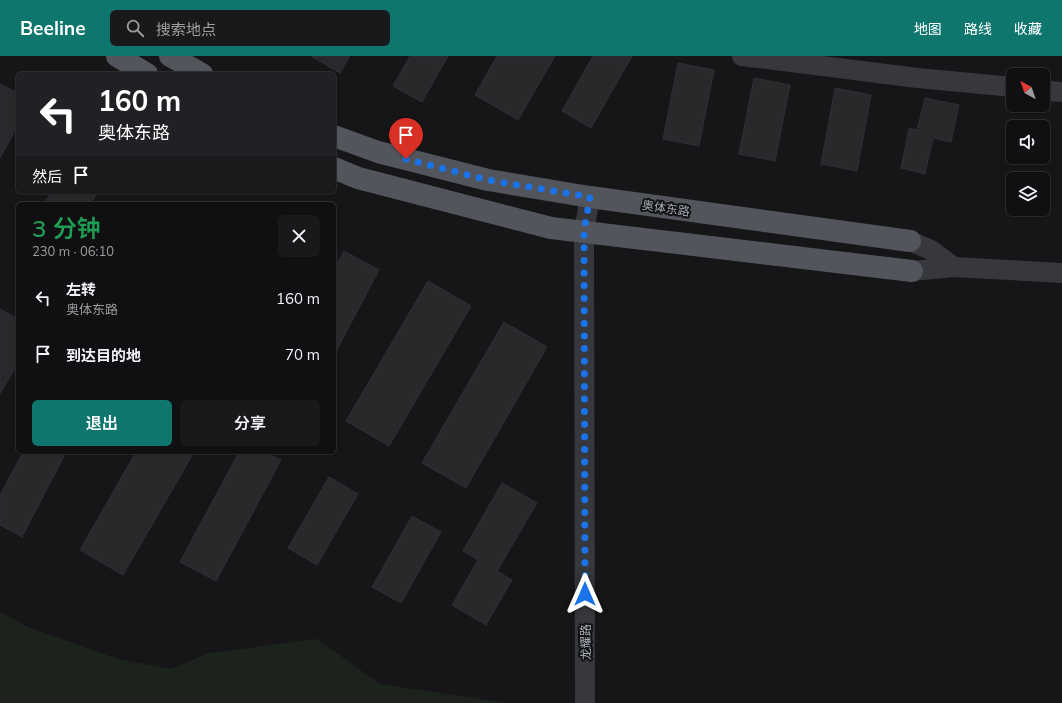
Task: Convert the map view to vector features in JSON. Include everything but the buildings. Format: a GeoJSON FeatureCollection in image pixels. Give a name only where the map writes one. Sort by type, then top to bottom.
{"type":"FeatureCollection","features":[{"type":"Feature","properties":{"kind":"main road"},"geometry":{"type":"LineString","coordinates":[[117,56],[144,72]]}},
{"type":"Feature","properties":{"kind":"main road"},"geometry":{"type":"LineString","coordinates":[[170,56],[198,72]]}},
{"type":"Feature","properties":{"kind":"main road","name":"奥体东路"},"geometry":{"type":"LineString","coordinates":[[336,137],[378,152],[488,180],[590,197],[910,241]]}},
{"type":"Feature","properties":{"kind":"main road"},"geometry":{"type":"LineString","coordinates":[[336,169],[358,178],[551,228],[912,270]]}},
{"type":"Feature","properties":{"kind":"street"},"geometry":{"type":"LineString","coordinates":[[742,56],[918,78],[1006,86]]}},
{"type":"Feature","properties":{"kind":"street","name":"龙耀路"},"geometry":{"type":"LineString","coordinates":[[585,703],[584,231],[590,197]]}},
{"type":"Feature","properties":{"kind":"street","name":"奥体东路"},"geometry":{"type":"LineString","coordinates":[[910,241],[931,250],[954,267]]}},
{"type":"Feature","properties":{"kind":"street"},"geometry":{"type":"LineString","coordinates":[[912,270],[954,267],[1062,273]]}},
{"type":"Feature","properties":{"kind":"shaded area"},"geometry":{"type":"Polygon","coordinates":[[[0,612],[28,627],[118,659],[171,669],[209,653],[317,639],[380,684],[508,703],[0,703],[0,612]]]}},
{"type":"Feature","properties":{"kind":"route"},"geometry":{"type":"LineString","coordinates":[[406,159],[488,180],[590,197],[584,231],[585,594]]}}]}
